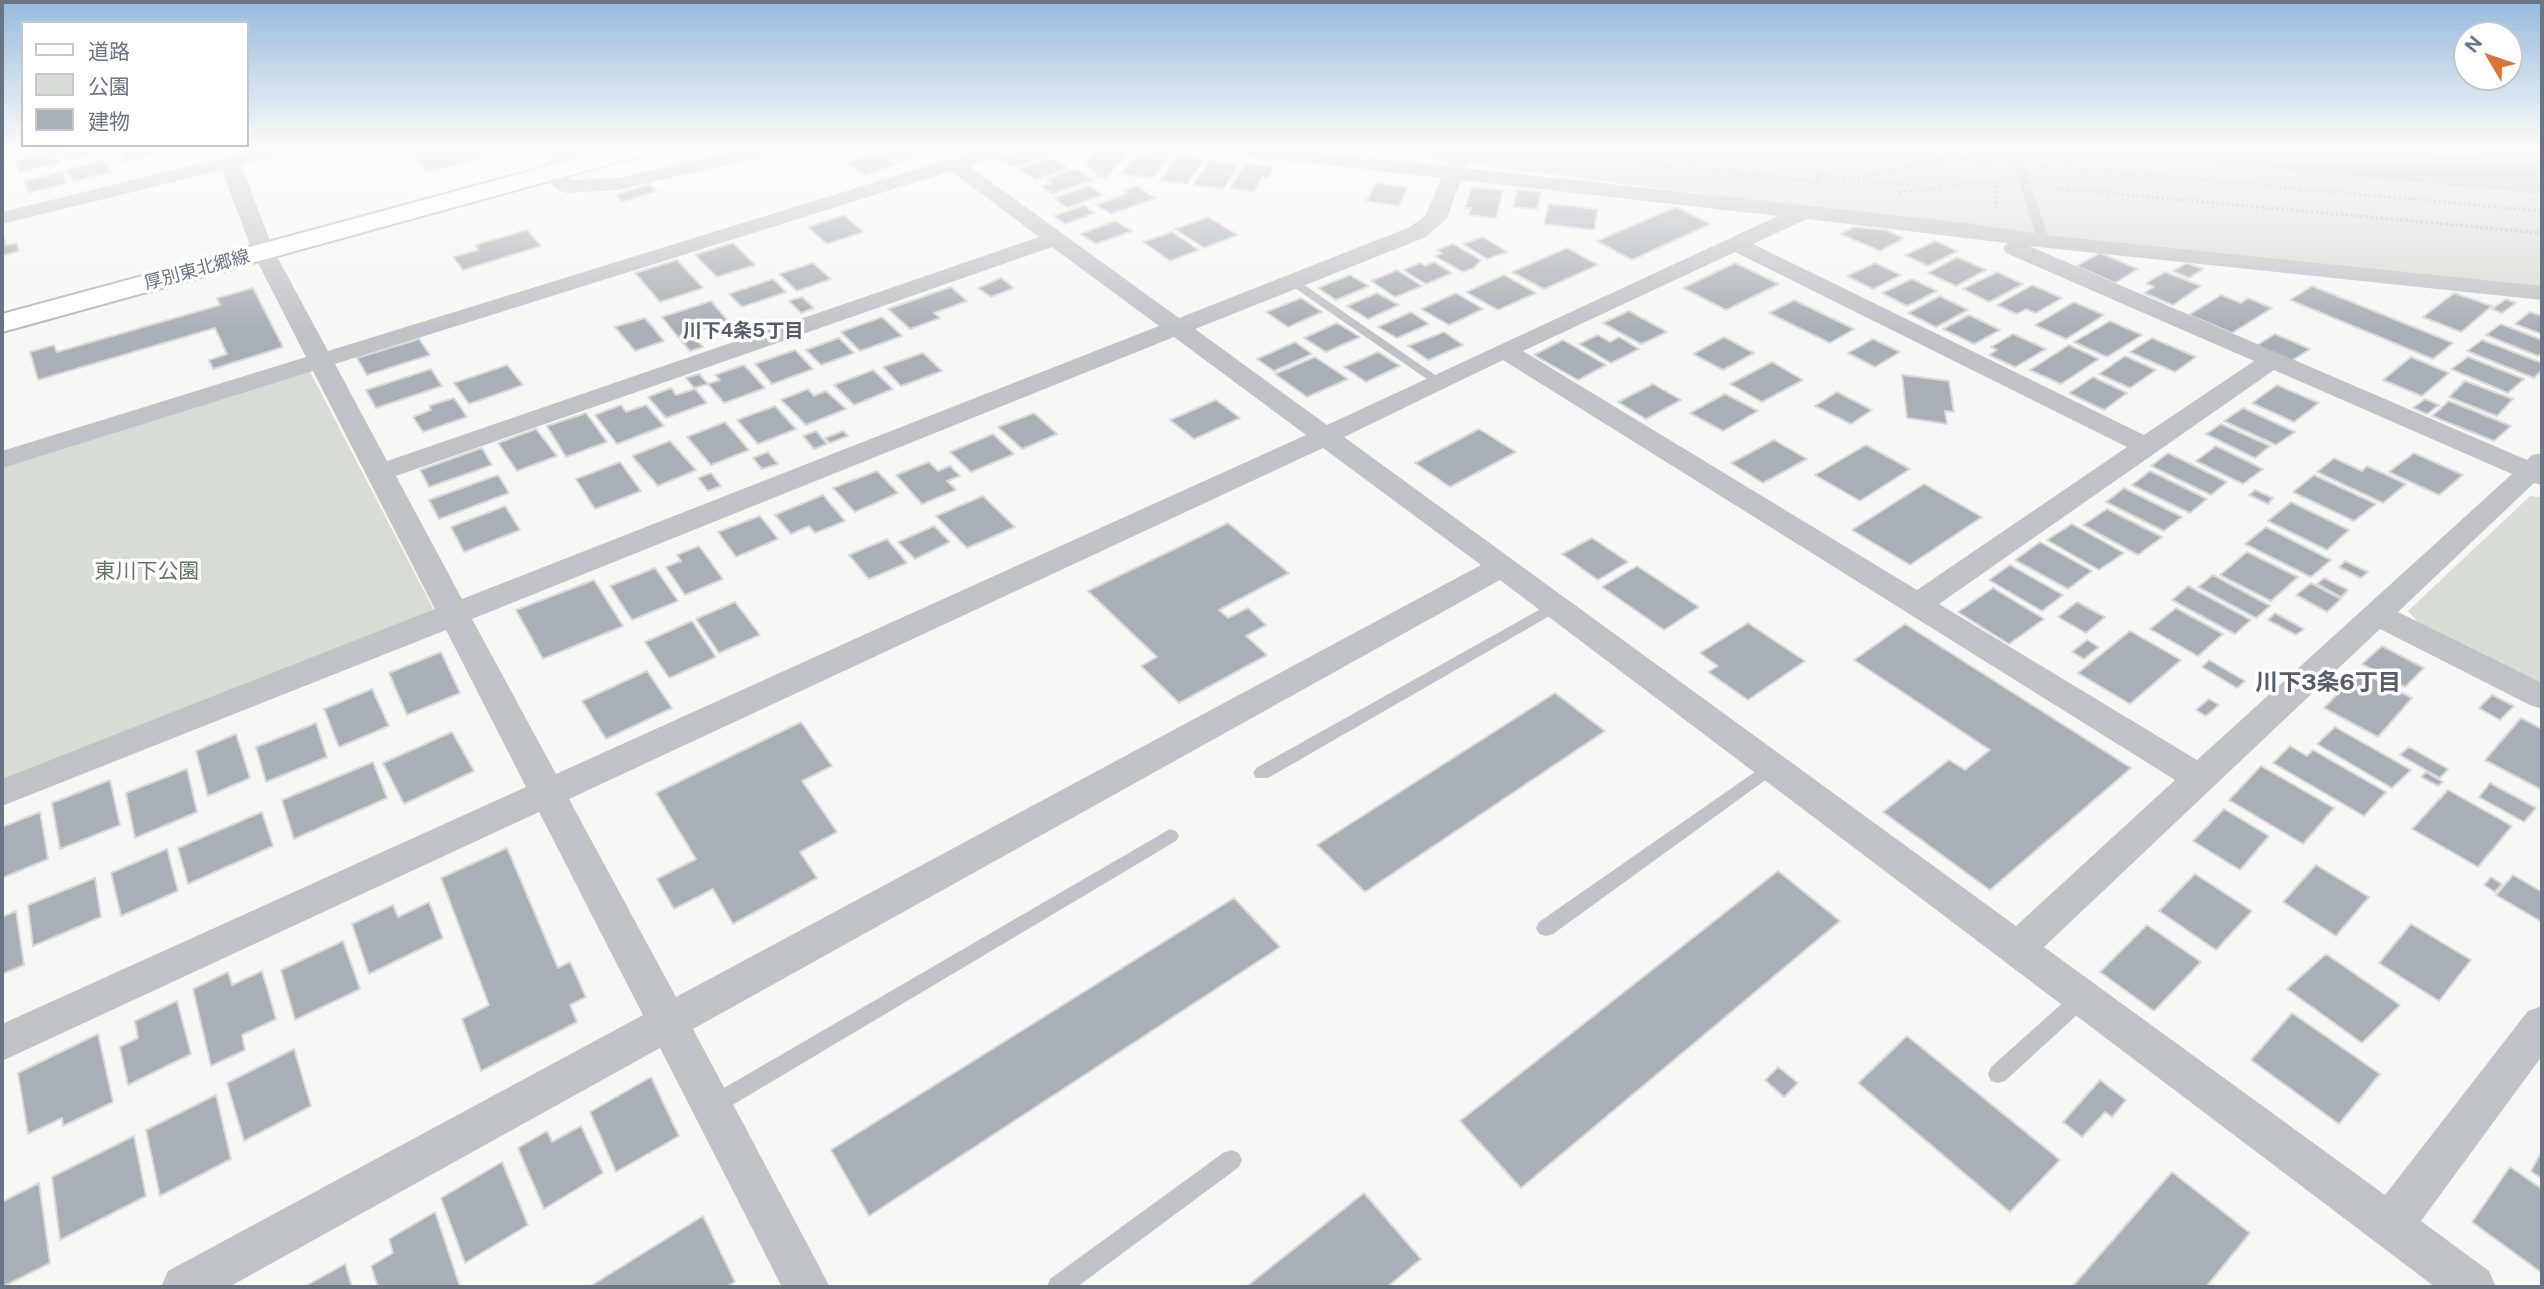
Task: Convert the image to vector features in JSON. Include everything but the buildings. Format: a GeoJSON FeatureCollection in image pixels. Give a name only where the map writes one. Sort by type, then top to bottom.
{"type":"FeatureCollection","features":[{"type":"Feature","properties":{"kind":"main road","name":"厚別東北郷線"},"geometry":{"type":"LineString","coordinates":[[2,323],[412,210]]}},
{"type":"Feature","properties":{"kind":"street"},"geometry":{"type":"LineString","coordinates":[[2,218],[34,210]]}},
{"type":"Feature","properties":{"kind":"street"},"geometry":{"type":"LineString","coordinates":[[247,210],[263,251],[807,1287]]}},
{"type":"Feature","properties":{"kind":"street"},"geometry":{"type":"LineString","coordinates":[[2,460],[806,210]]}},
{"type":"Feature","properties":{"kind":"street"},"geometry":{"type":"LineString","coordinates":[[1018,210],[1772,766],[2470,1286]]}},
{"type":"Feature","properties":{"kind":"street"},"geometry":{"type":"LineString","coordinates":[[2,793],[452,612],[1293,282],[1428,226],[1439,210]]}},
{"type":"Feature","properties":{"kind":"street"},"geometry":{"type":"LineString","coordinates":[[1791,210],[1974,231],[2044,242],[2542,293]]}},
{"type":"Feature","properties":{"kind":"street"},"geometry":{"type":"LineString","coordinates":[[2,1043],[1324,437],[1438,381],[1804,212]]}},
{"type":"Feature","properties":{"kind":"street"},"geometry":{"type":"LineString","coordinates":[[1974,231],[2272,360],[2538,470],[2199,778],[2016,949]]}},
{"type":"Feature","properties":{"kind":"street"},"geometry":{"type":"LineString","coordinates":[[379,473],[1056,238]]}},
{"type":"Feature","properties":{"kind":"street"},"geometry":{"type":"LineString","coordinates":[[1735,244],[2147,447]]}},
{"type":"Feature","properties":{"kind":"street"},"geometry":{"type":"LineString","coordinates":[[1505,351],[1919,603],[2199,778]]}},
{"type":"Feature","properties":{"kind":"street"},"geometry":{"type":"LineString","coordinates":[[1919,603],[2272,360]]}},
{"type":"Feature","properties":{"kind":"street"},"geometry":{"type":"LineString","coordinates":[[184,1287],[1502,566]]}},
{"type":"Feature","properties":{"kind":"street"},"geometry":{"type":"LineString","coordinates":[[2379,615],[2542,697]]}},
{"type":"Feature","properties":{"kind":"street"},"geometry":{"type":"LineString","coordinates":[[2390,1225],[2542,1024]]}},
{"type":"Feature","properties":{"kind":"lane"},"geometry":{"type":"LineString","coordinates":[[2034,210],[2044,242]]}},
{"type":"Feature","properties":{"kind":"lane"},"geometry":{"type":"LineString","coordinates":[[1293,282],[1438,381]]}},
{"type":"Feature","properties":{"kind":"lane"},"geometry":{"type":"LineString","coordinates":[[1262,773],[1555,606]]}},
{"type":"Feature","properties":{"kind":"lane"},"geometry":{"type":"LineString","coordinates":[[1546,928],[1772,766]]}},
{"type":"Feature","properties":{"kind":"lane"},"geometry":{"type":"LineString","coordinates":[[712,1106],[1170,836]]}},
{"type":"Feature","properties":{"kind":"lane"},"geometry":{"type":"LineString","coordinates":[[1998,1074],[2083,997]]}},
{"type":"Feature","properties":{"kind":"lane"},"geometry":{"type":"LineString","coordinates":[[1058,1287],[1231,1160]]}},
{"type":"Feature","properties":{"kind":"green space"},"geometry":{"type":"Polygon","coordinates":[[[1831,210],[2542,210],[2542,287],[2010,233],[1831,210]]]}},
{"type":"Feature","properties":{"kind":"green space","name":"東川下公園"},"geometry":{"type":"Polygon","coordinates":[[[309,370],[436,614],[2,785],[2,465],[309,370]]]}},
{"type":"Feature","properties":{"kind":"green space"},"geometry":{"type":"Polygon","coordinates":[[[2530,496],[2542,497],[2542,685],[2418,622],[2408,611],[2530,496]]]}},
{"type":"Feature","properties":{"kind":"district","name":"川下4条5丁目"},"geometry":{"type":"Point","coordinates":[743,331]}},
{"type":"Feature","properties":{"kind":"district","name":"川下3条6丁目"},"geometry":{"type":"Point","coordinates":[2328,683]}}]}
